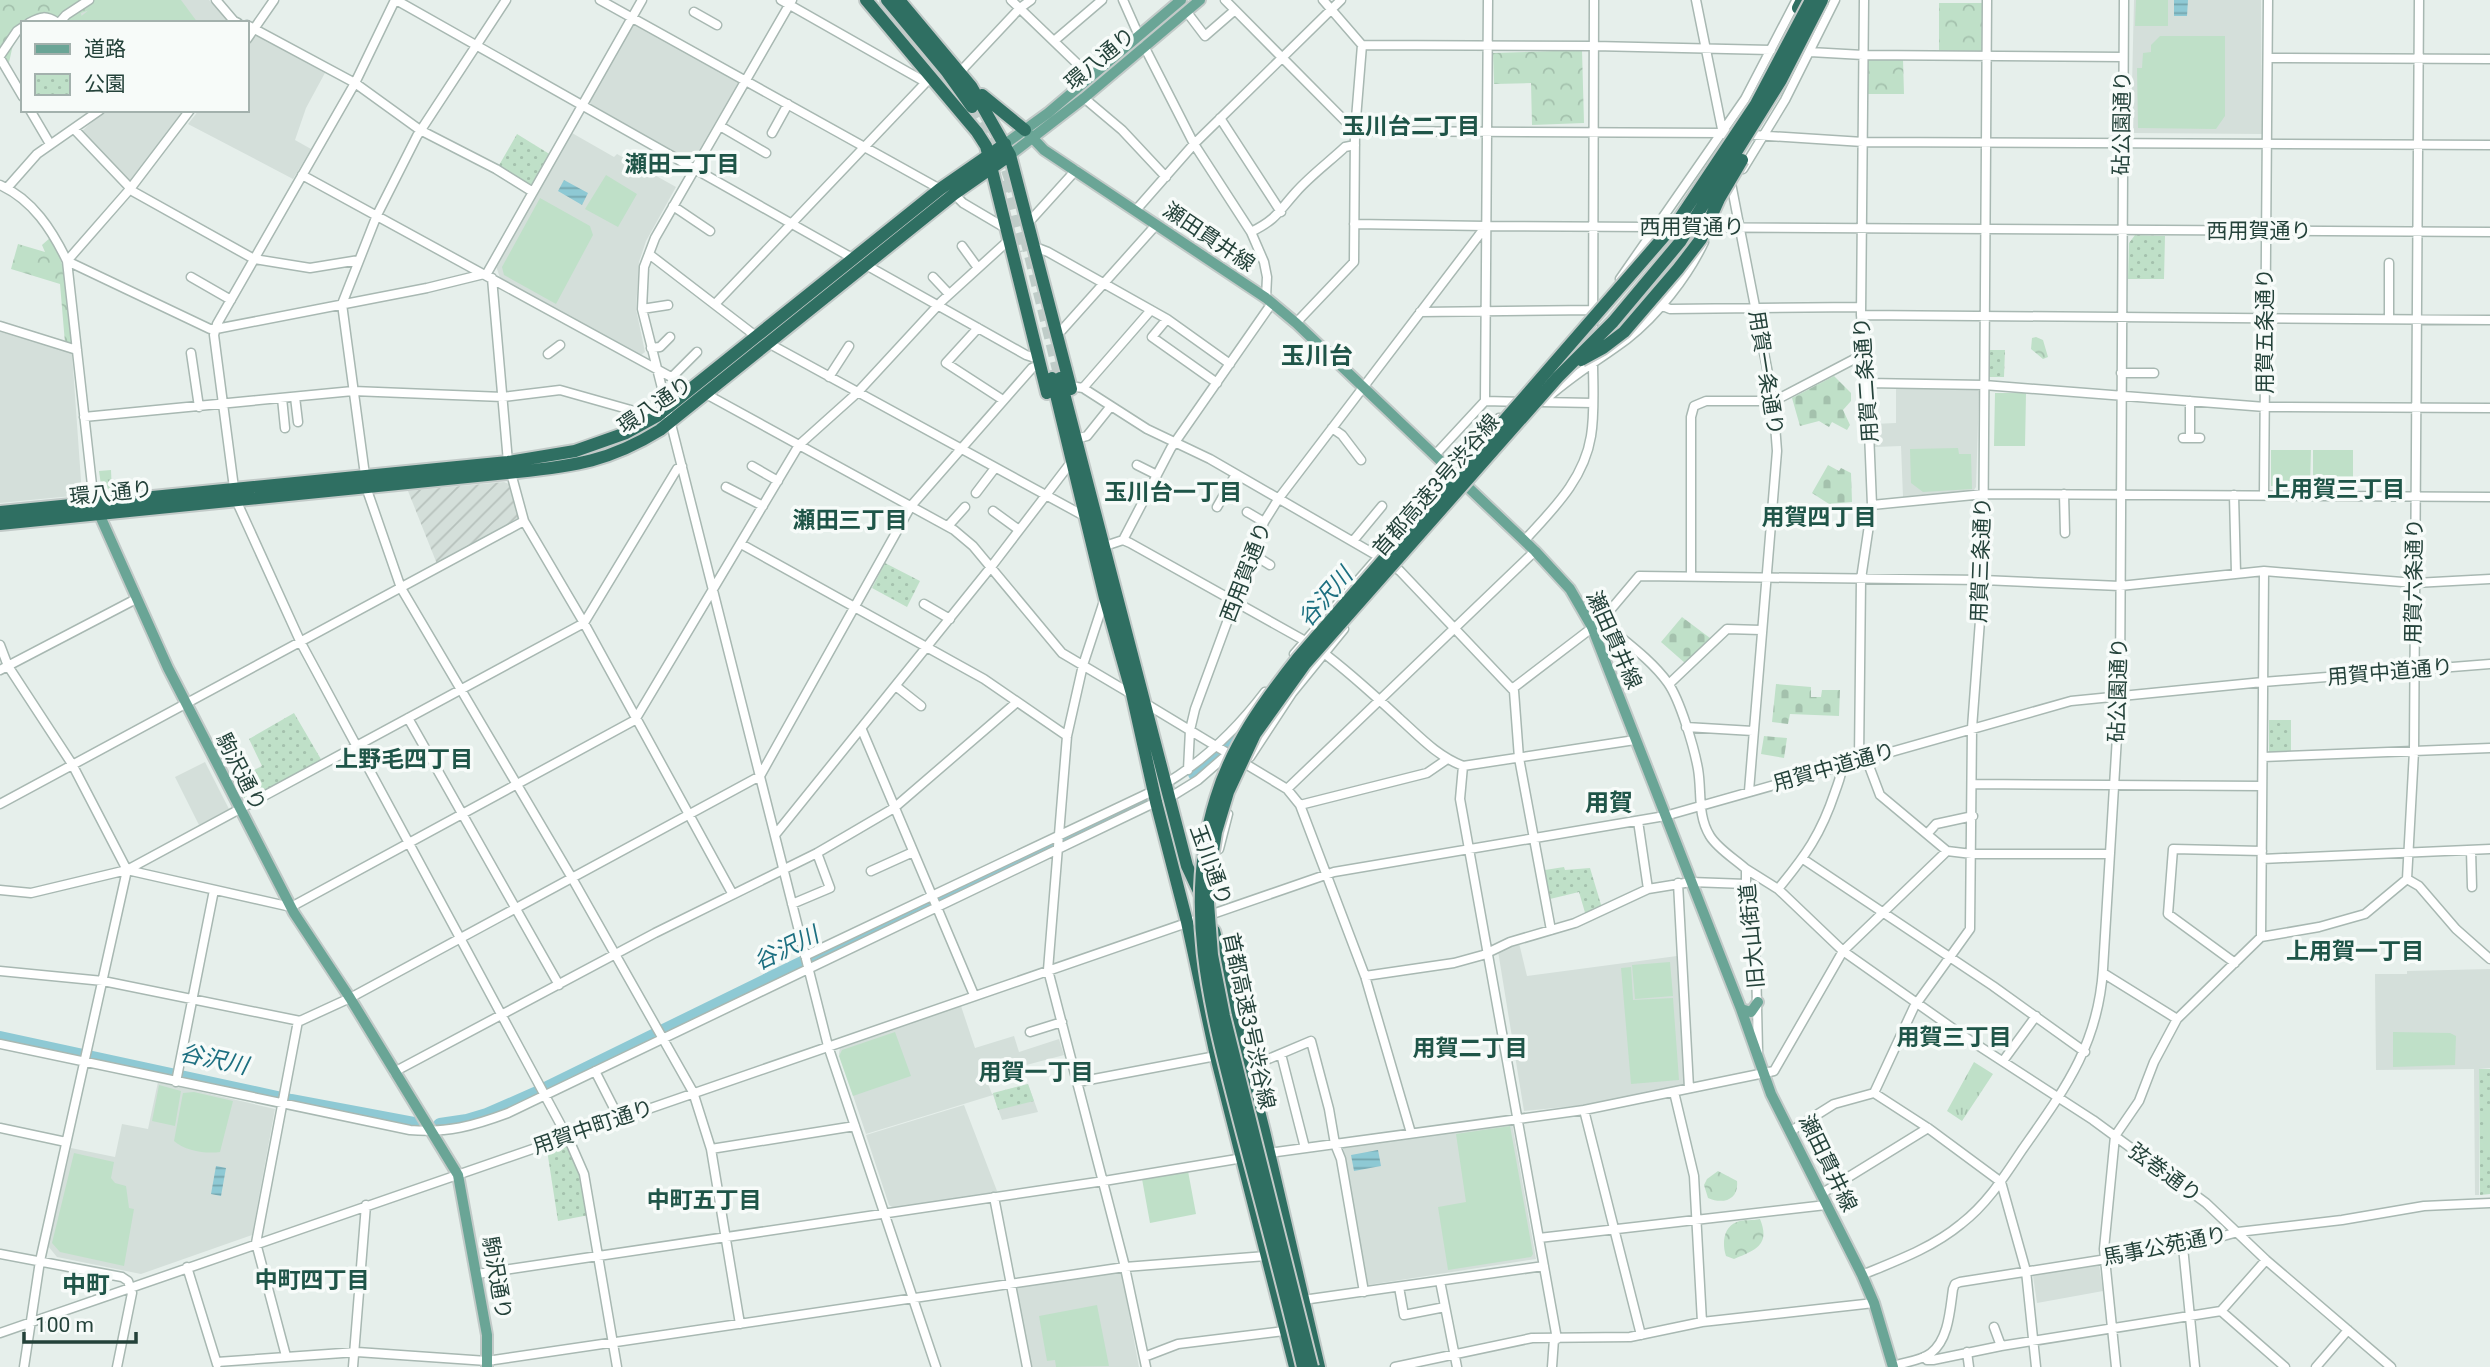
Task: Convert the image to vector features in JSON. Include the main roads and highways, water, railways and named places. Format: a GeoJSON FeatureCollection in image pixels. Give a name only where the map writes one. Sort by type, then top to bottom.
{"type":"FeatureCollection","features":[{"type":"Feature","properties":{"kind":"highway"},"geometry":{"type":"LineString","coordinates":[[866,0],[931,77],[971,109]]}},
{"type":"Feature","properties":{"kind":"highway"},"geometry":{"type":"LineString","coordinates":[[877,0],[1008,149],[1056,331],[1079,438],[1077,462]]}},
{"type":"Feature","properties":{"kind":"highway"},"geometry":{"type":"LineString","coordinates":[[887,0],[947,72],[971,109]]}},
{"type":"Feature","properties":{"kind":"highway"},"geometry":{"type":"LineString","coordinates":[[899,0],[971,86],[1029,134]]}},
{"type":"Feature","properties":{"kind":"highway","name":"首都高速3号渋谷線"},"geometry":{"type":"LineString","coordinates":[[1303,1367],[1205,975],[1199,885],[1215,801],[1239,742],[1283,677],[1634,274],[1679,218],[1736,136],[1772,77],[1811,0]]}},
{"type":"Feature","properties":{"kind":"highway","name":"首都高速3号渋谷線"},"geometry":{"type":"LineString","coordinates":[[1312,1367],[1235,1064],[1213,964],[1209,886],[1220,817],[1242,757],[1264,719],[1290,684],[1558,377],[1613,322],[1672,252],[1781,80],[1822,0]]}},
{"type":"Feature","properties":{"kind":"highway"},"geometry":{"type":"LineString","coordinates":[[1558,377],[1624,332],[1701,239],[1727,184],[1780,99],[1833,0]]}},
{"type":"Feature","properties":{"kind":"highway"},"geometry":{"type":"LineString","coordinates":[[1634,274],[1735,124],[1764,75],[1799,3]]}},
{"type":"Feature","properties":{"kind":"highway"},"geometry":{"type":"LineString","coordinates":[[971,86],[971,109],[977,132],[991,160],[1062,449],[1077,462]]}},
{"type":"Feature","properties":{"kind":"highway","name":"環八通り"},"geometry":{"type":"LineString","coordinates":[[860,262],[940,189],[1008,149]]}},
{"type":"Feature","properties":{"kind":"highway","name":"環八通り"},"geometry":{"type":"LineString","coordinates":[[509,468],[575,451],[626,433],[653,418],[762,340],[860,262],[973,180],[991,160]]}},
{"type":"Feature","properties":{"kind":"highway"},"geometry":{"type":"LineString","coordinates":[[973,180],[986,179],[997,186]]}},
{"type":"Feature","properties":{"kind":"highway"},"geometry":{"type":"LineString","coordinates":[[1678,270],[1688,252],[1710,194]]}},
{"type":"Feature","properties":{"kind":"highway"},"geometry":{"type":"LineString","coordinates":[[1002,208],[1012,197],[1024,202]]}},
{"type":"Feature","properties":{"kind":"highway","name":"環八通り"},"geometry":{"type":"LineString","coordinates":[[0,512],[95,502],[235,494],[509,468],[571,466],[605,458],[650,437],[706,394],[762,340]]}},
{"type":"Feature","properties":{"kind":"highway","name":"玉川通り"},"geometry":{"type":"LineString","coordinates":[[1066,383],[1086,517],[1105,598],[1161,794],[1187,866],[1212,912],[1319,1367]]}},
{"type":"Feature","properties":{"kind":"highway","name":"玉川通り"},"geometry":{"type":"LineString","coordinates":[[1077,462],[1105,546],[1145,703],[1161,794],[1216,1056],[1295,1367]]}},
{"type":"Feature","properties":{"kind":"highway","name":"環八通り"},"geometry":{"type":"LineString","coordinates":[[0,524],[95,502]]}},
{"type":"Feature","properties":{"kind":"main road","name":"環八通り"},"geometry":{"type":"LineString","coordinates":[[1008,149],[1084,98],[1142,41],[1168,4],[1181,0]]}},
{"type":"Feature","properties":{"kind":"main road","name":"環八通り"},"geometry":{"type":"LineString","coordinates":[[1029,134],[1091,77],[1200,0]]}},
{"type":"Feature","properties":{"kind":"main road","name":"瀬田貫井線"},"geometry":{"type":"LineString","coordinates":[[1029,134],[1044,150],[1238,279],[1296,323],[1535,551],[1597,624],[1635,740],[1758,1052],[1771,1094],[1862,1275],[1874,1303],[1893,1366]]}},
{"type":"Feature","properties":{"kind":"main road","name":"駒沢通り"},"geometry":{"type":"LineString","coordinates":[[95,502],[136,599],[237,809],[291,907],[458,1175],[487,1335],[487,1364]]}},
{"type":"Feature","properties":{"kind":"main road"},"geometry":{"type":"LineString","coordinates":[[1741,1009],[1751,1012],[1758,1002]]}},
{"type":"Feature","properties":{"kind":"water"},"geometry":{"type":"Polygon","coordinates":[[[2174,0],[2188,0],[2187,16],[2174,16],[2174,0]]]}},
{"type":"Feature","properties":{"kind":"water"},"geometry":{"type":"Polygon","coordinates":[[[564,180],[588,193],[582,205],[558,191],[564,180]]]}},
{"type":"Feature","properties":{"kind":"water"},"geometry":{"type":"Polygon","coordinates":[[[1378,1150],[1381,1166],[1354,1171],[1351,1155],[1378,1150]]]}},
{"type":"Feature","properties":{"kind":"water"},"geometry":{"type":"Polygon","coordinates":[[[216,1166],[226,1168],[221,1196],[211,1194],[216,1166]]]}},
{"type":"Feature","properties":{"kind":"waterway","name":"谷沢川"},"geometry":{"type":"LineString","coordinates":[[1226,746],[1247,727]]}},
{"type":"Feature","properties":{"kind":"waterway","name":"谷沢川"},"geometry":{"type":"LineString","coordinates":[[1195,774],[1218,754]]}},
{"type":"Feature","properties":{"kind":"waterway","name":"谷沢川"},"geometry":{"type":"LineString","coordinates":[[440,1125],[487,1115],[535,1094],[798,965],[1147,800]]}},
{"type":"Feature","properties":{"kind":"waterway","name":"谷沢川"},"geometry":{"type":"LineString","coordinates":[[0,1038],[291,1101],[419,1125]]}},
{"type":"Feature","properties":{"kind":"tunnel"},"geometry":{"type":"LineString","coordinates":[[972,107],[1005,164],[1014,191]]}},
{"type":"Feature","properties":{"kind":"tunnel"},"geometry":{"type":"LineString","coordinates":[[1003,181],[1021,252]]}},
{"type":"Feature","properties":{"kind":"tunnel"},"geometry":{"type":"LineString","coordinates":[[1026,239],[1060,378]]}},
{"type":"Feature","properties":{"kind":"district","name":"玉川台二丁目"},"geometry":{"type":"Point","coordinates":[1411,126]}},
{"type":"Feature","properties":{"kind":"district","name":"瀬田二丁目"},"geometry":{"type":"Point","coordinates":[682,164]}},
{"type":"Feature","properties":{"kind":"district","name":"玉川台"},"geometry":{"type":"Point","coordinates":[1317,356]}},
{"type":"Feature","properties":{"kind":"district","name":"上用賀三丁目"},"geometry":{"type":"Point","coordinates":[2336,489]}},
{"type":"Feature","properties":{"kind":"district","name":"玉川台一丁目"},"geometry":{"type":"Point","coordinates":[1173,492]}},
{"type":"Feature","properties":{"kind":"district","name":"用賀四丁目"},"geometry":{"type":"Point","coordinates":[1819,517]}},
{"type":"Feature","properties":{"kind":"district","name":"瀬田三丁目"},"geometry":{"type":"Point","coordinates":[850,520]}},
{"type":"Feature","properties":{"kind":"district","name":"上野毛四丁目"},"geometry":{"type":"Point","coordinates":[404,759]}},
{"type":"Feature","properties":{"kind":"district","name":"用賀"},"geometry":{"type":"Point","coordinates":[1609,803]}},
{"type":"Feature","properties":{"kind":"district","name":"上用賀一丁目"},"geometry":{"type":"Point","coordinates":[2355,951]}},
{"type":"Feature","properties":{"kind":"district","name":"用賀三丁目"},"geometry":{"type":"Point","coordinates":[1954,1037]}},
{"type":"Feature","properties":{"kind":"district","name":"用賀二丁目"},"geometry":{"type":"Point","coordinates":[1470,1048]}},
{"type":"Feature","properties":{"kind":"district","name":"用賀一丁目"},"geometry":{"type":"Point","coordinates":[1036,1072]}},
{"type":"Feature","properties":{"kind":"district","name":"中町五丁目"},"geometry":{"type":"Point","coordinates":[704,1200]}},
{"type":"Feature","properties":{"kind":"district","name":"中町四丁目"},"geometry":{"type":"Point","coordinates":[312,1280]}},
{"type":"Feature","properties":{"kind":"district","name":"中町"},"geometry":{"type":"Point","coordinates":[86,1285]}}]}
